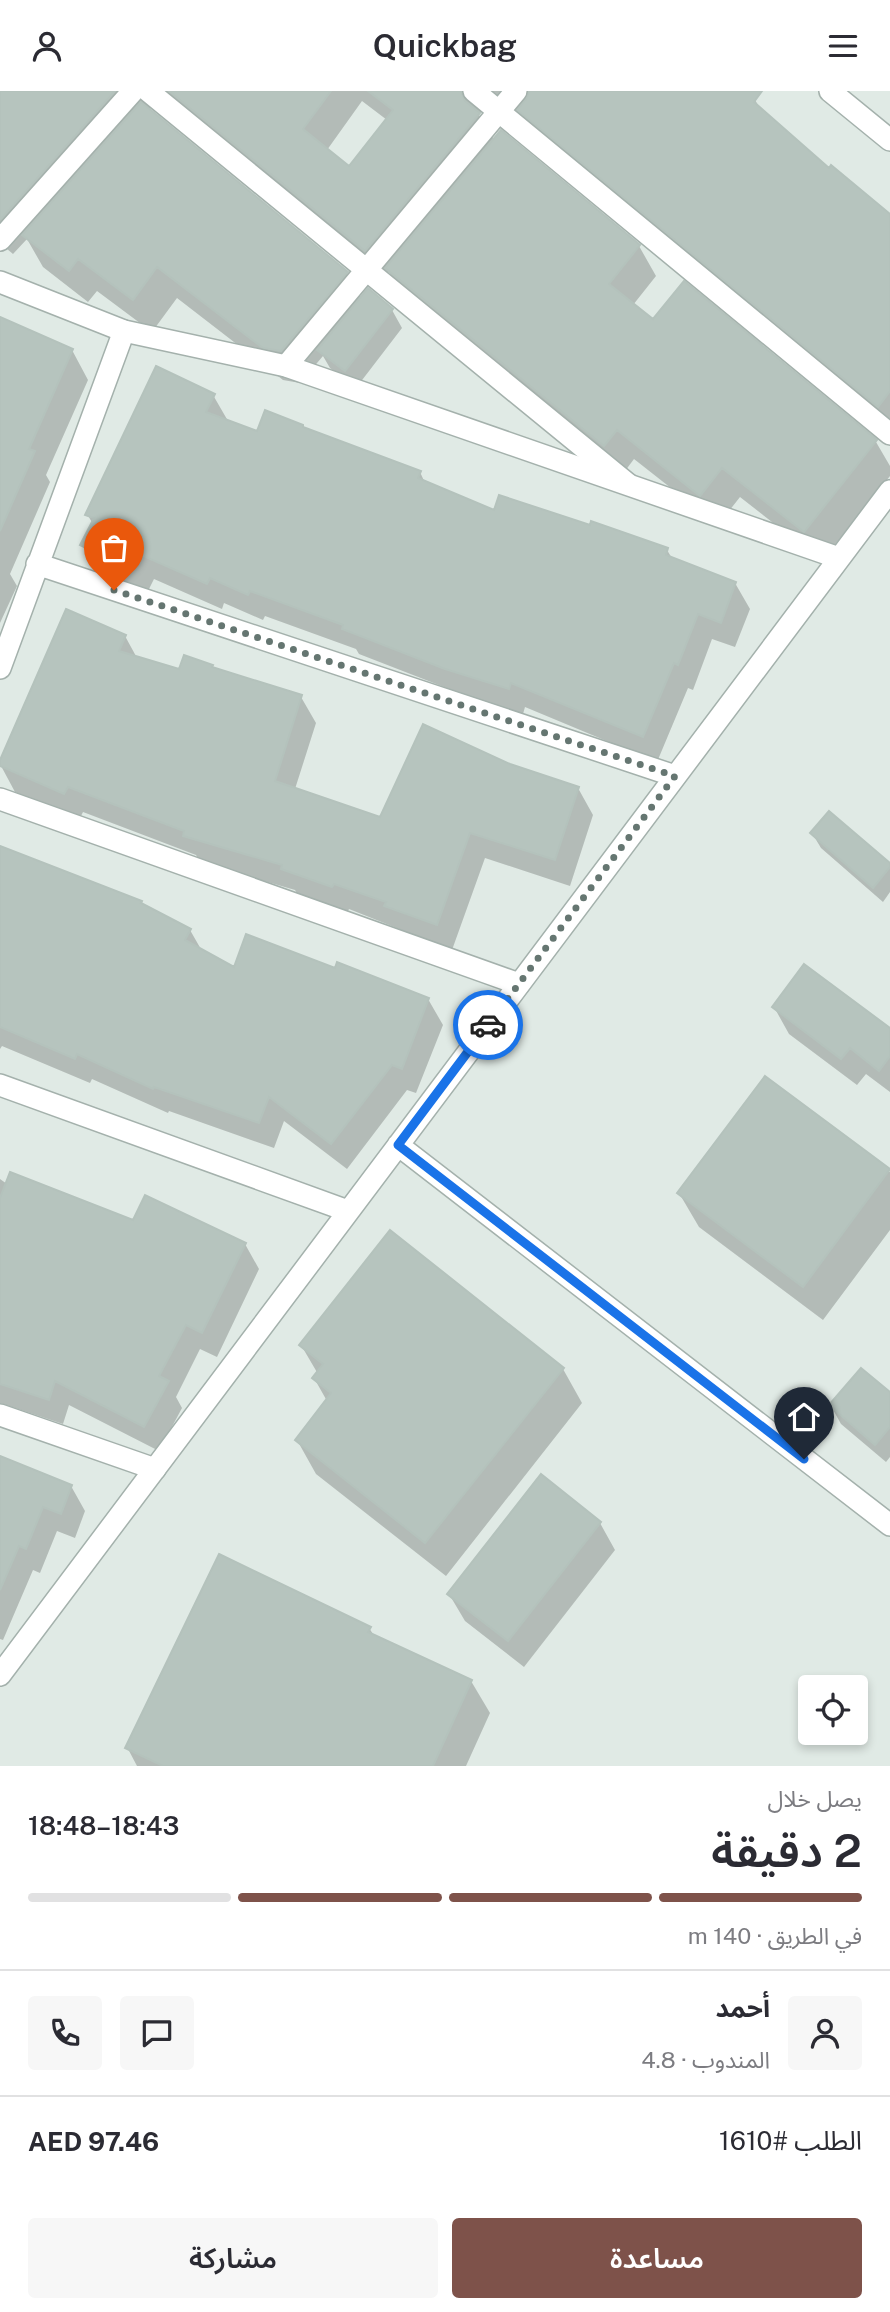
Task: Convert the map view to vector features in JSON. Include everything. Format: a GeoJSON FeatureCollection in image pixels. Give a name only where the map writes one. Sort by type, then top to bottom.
{"type":"FeatureCollection","features":[{"type":"Feature","properties":{"kind":"street"},"geometry":{"type":"LineString","coordinates":[[0,240],[133,91]]}},
{"type":"Feature","properties":{"kind":"street"},"geometry":{"type":"LineString","coordinates":[[148,91],[630,486]]}},
{"type":"Feature","properties":{"kind":"street"},"geometry":{"type":"LineString","coordinates":[[474,91],[890,434]]}},
{"type":"Feature","properties":{"kind":"street"},"geometry":{"type":"LineString","coordinates":[[286,366],[516,91]]}},
{"type":"Feature","properties":{"kind":"street"},"geometry":{"type":"LineString","coordinates":[[830,91],[890,140]]}},
{"type":"Feature","properties":{"kind":"street"},"geometry":{"type":"LineString","coordinates":[[0,282],[124,331],[286,366],[839,558]]}},
{"type":"Feature","properties":{"kind":"street"},"geometry":{"type":"LineString","coordinates":[[0,668],[124,331]]}},
{"type":"Feature","properties":{"kind":"street"},"geometry":{"type":"LineString","coordinates":[[0,1675],[890,491]]}},
{"type":"Feature","properties":{"kind":"street"},"geometry":{"type":"LineString","coordinates":[[37,564],[675,776]]}},
{"type":"Feature","properties":{"kind":"street"},"geometry":{"type":"LineString","coordinates":[[0,799],[519,985]]}},
{"type":"Feature","properties":{"kind":"street"},"geometry":{"type":"LineString","coordinates":[[0,1086],[348,1211]]}},
{"type":"Feature","properties":{"kind":"street"},"geometry":{"type":"LineString","coordinates":[[398,1145],[890,1525]]}},
{"type":"Feature","properties":{"kind":"street"},"geometry":{"type":"LineString","coordinates":[[0,1415],[155,1469]]}},
{"type":"Feature","properties":{"kind":"building"},"geometry":{"type":"Polygon","coordinates":[[[0,91],[115,91],[1,219],[0,218],[0,91]]]}},
{"type":"Feature","properties":{"kind":"building"},"geometry":{"type":"Polygon","coordinates":[[[169,91],[331,91],[303,129],[349,166],[393,110],[368,91],[461,91],[465,101],[480,113],[365,251],[169,91]]]}},
{"type":"Feature","properties":{"kind":"building"},"geometry":{"type":"Polygon","coordinates":[[[529,91],[762,91],[754,102],[829,168],[831,165],[890,214],[890,391],[878,407],[517,110],[529,91]]]}},
{"type":"Feature","properties":{"kind":"building"},"geometry":{"type":"Polygon","coordinates":[[[141,102],[348,272],[281,351],[263,348],[157,267],[133,300],[78,259],[69,271],[22,235],[141,102]]]}},
{"type":"Feature","properties":{"kind":"building"},"geometry":{"type":"Polygon","coordinates":[[[501,130],[640,245],[609,284],[653,319],[684,281],[877,440],[804,532],[722,468],[700,496],[617,430],[604,446],[385,268],[501,130]]]}},
{"type":"Feature","properties":{"kind":"building"},"geometry":{"type":"Polygon","coordinates":[[[368,288],[393,309],[345,371],[317,350],[368,288]]]}},
{"type":"Feature","properties":{"kind":"building"},"geometry":{"type":"Polygon","coordinates":[[[0,317],[73,349],[29,449],[35,451],[0,531],[0,317]]]}},
{"type":"Feature","properties":{"kind":"building"},"geometry":{"type":"Polygon","coordinates":[[[156,366],[215,394],[206,412],[257,431],[265,410],[421,471],[418,478],[494,510],[499,495],[590,525],[591,521],[668,548],[666,555],[736,582],[721,623],[698,614],[678,665],[674,663],[643,737],[511,683],[509,689],[445,669],[342,629],[343,625],[250,591],[248,595],[210,578],[207,584],[139,554],[131,570],[80,545],[94,518],[85,515],[156,366]]]}},
{"type":"Feature","properties":{"kind":"building"},"geometry":{"type":"Polygon","coordinates":[[[66,609],[126,635],[119,651],[179,669],[184,655],[213,665],[212,667],[302,695],[275,781],[380,817],[423,724],[510,764],[579,787],[555,860],[470,833],[437,925],[384,906],[386,902],[281,869],[282,865],[183,836],[184,831],[68,787],[64,794],[0,766],[0,760],[66,609]]]}},
{"type":"Feature","properties":{"kind":"building"},"geometry":{"type":"Polygon","coordinates":[[[829,811],[890,863],[890,867],[873,888],[810,833],[829,811]]]}},
{"type":"Feature","properties":{"kind":"building"},"geometry":{"type":"Polygon","coordinates":[[[0,846],[142,901],[141,903],[191,929],[185,940],[234,967],[246,934],[335,968],[337,962],[429,998],[402,1069],[392,1065],[331,1144],[269,1097],[259,1123],[154,1087],[153,1089],[77,1054],[75,1059],[0,1027],[0,846]]]}},
{"type":"Feature","properties":{"kind":"building"},"geometry":{"type":"Polygon","coordinates":[[[804,964],[890,1028],[890,1056],[879,1071],[850,1048],[841,1059],[772,1007],[804,964]]]}},
{"type":"Feature","properties":{"kind":"building"},"geometry":{"type":"Polygon","coordinates":[[[765,1076],[890,1169],[803,1287],[677,1193],[765,1076]]]}},
{"type":"Feature","properties":{"kind":"building"},"geometry":{"type":"Polygon","coordinates":[[[10,1172],[133,1220],[145,1195],[246,1243],[202,1333],[186,1325],[159,1376],[169,1381],[144,1427],[55,1381],[49,1400],[0,1384],[0,1198],[10,1172]]]}},
{"type":"Feature","properties":{"kind":"building"},"geometry":{"type":"Polygon","coordinates":[[[390,1230],[564,1368],[425,1543],[295,1440],[331,1393],[312,1378],[323,1364],[299,1345],[390,1230]]]}},
{"type":"Feature","properties":{"kind":"building"},"geometry":{"type":"Polygon","coordinates":[[[861,1368],[890,1392],[890,1427],[875,1445],[829,1405],[861,1368]]]}},
{"type":"Feature","properties":{"kind":"building"},"geometry":{"type":"Polygon","coordinates":[[[0,1456],[72,1485],[61,1514],[43,1507],[26,1549],[19,1546],[0,1590],[0,1456]]]}},
{"type":"Feature","properties":{"kind":"building"},"geometry":{"type":"Polygon","coordinates":[[[541,1474],[601,1522],[508,1641],[447,1594],[541,1474]]]}},
{"type":"Feature","properties":{"kind":"building"},"geometry":{"type":"Polygon","coordinates":[[[219,1554],[371,1627],[368,1632],[472,1680],[433,1766],[163,1766],[125,1748],[219,1554]]]}},
{"type":"Feature","properties":{"kind":"way so far"},"geometry":{"type":"LineString","coordinates":[[114,590],[675,776],[488,1025]]}},
{"type":"Feature","properties":{"kind":"route"},"geometry":{"type":"LineString","coordinates":[[488,1025],[398,1145],[804,1459]]}}]}
